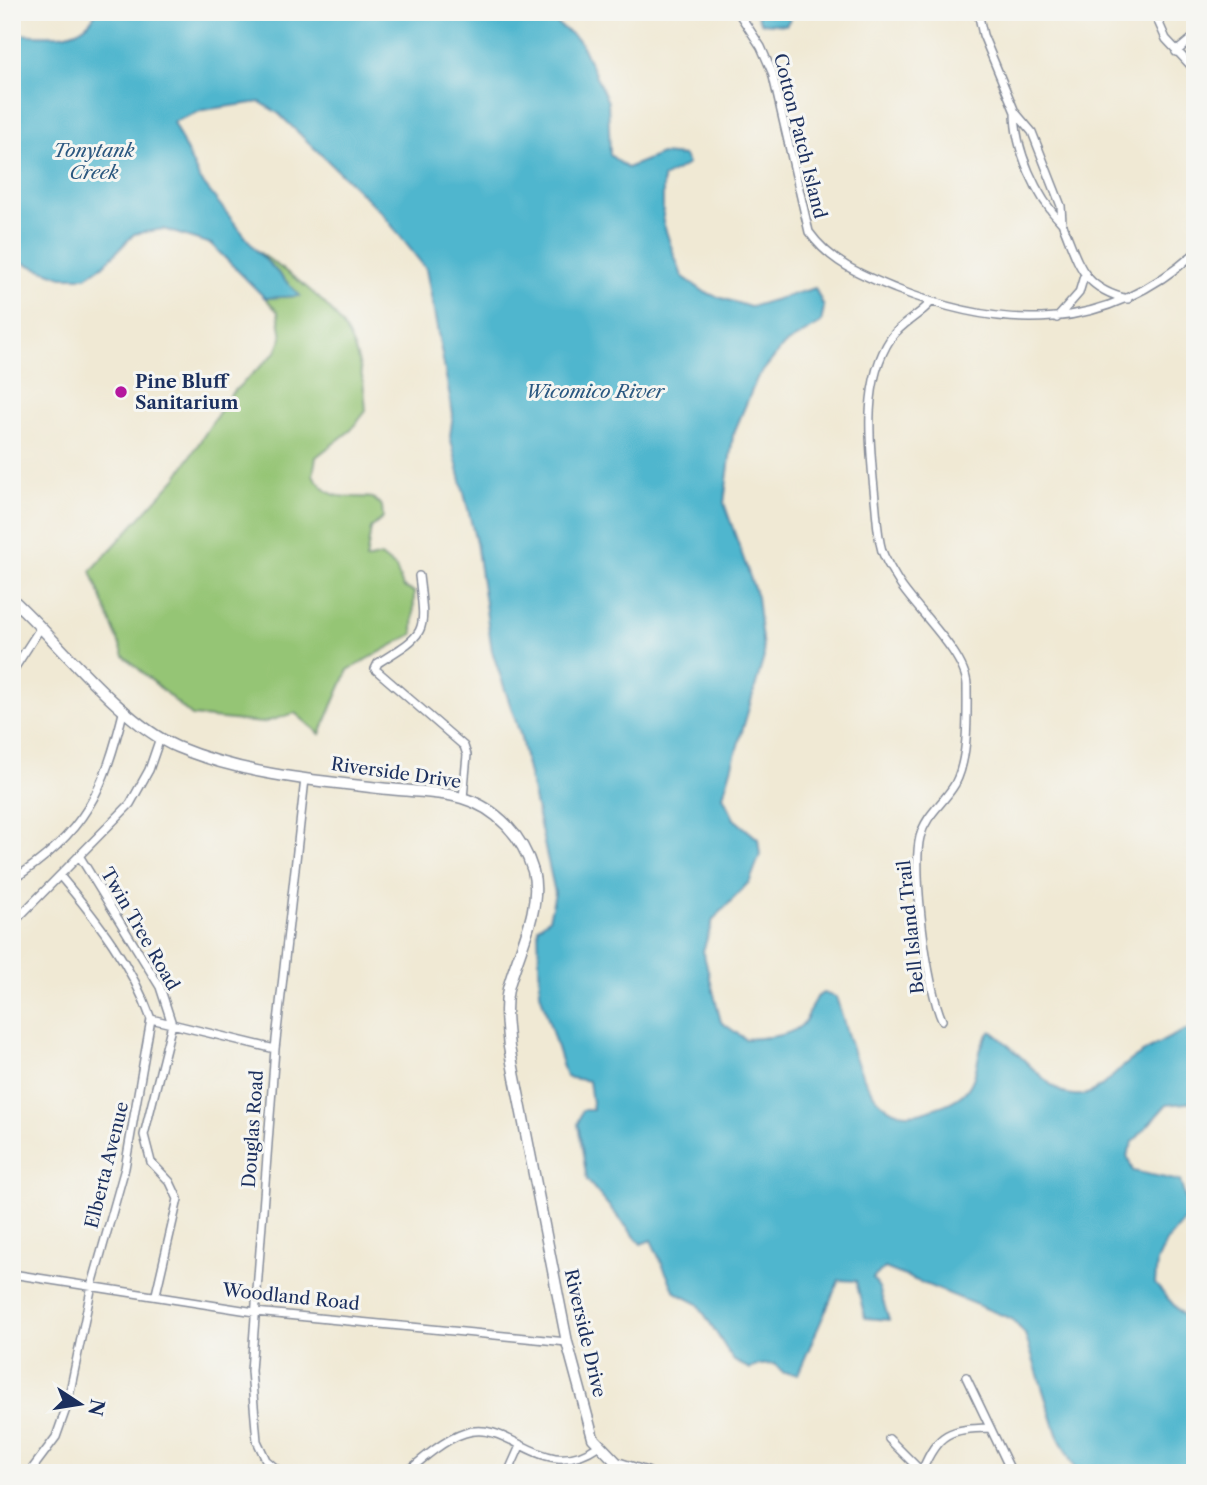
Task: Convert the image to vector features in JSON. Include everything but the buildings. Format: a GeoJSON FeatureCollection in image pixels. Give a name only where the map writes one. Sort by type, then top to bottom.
{"type":"FeatureCollection","features":[{"type":"Feature","properties":{"kind":"street","name":"Cotton Patch Island"},"geometry":{"type":"LineString","coordinates":[[738,12],[761,47],[772,72],[809,232],[823,252],[849,269],[930,303]]}},
{"type":"Feature","properties":{"kind":"street"},"geometry":{"type":"LineString","coordinates":[[978,12],[983,36],[1015,111],[1022,152],[1050,211],[1062,223]]}},
{"type":"Feature","properties":{"kind":"street"},"geometry":{"type":"LineString","coordinates":[[1154,12],[1176,52],[1195,69]]}},
{"type":"Feature","properties":{"kind":"street"},"geometry":{"type":"LineString","coordinates":[[1176,52],[1195,36]]}},
{"type":"Feature","properties":{"kind":"street"},"geometry":{"type":"LineString","coordinates":[[1015,111],[1032,132],[1061,206],[1062,223],[1084,276],[1101,290],[1128,299]]}},
{"type":"Feature","properties":{"kind":"street"},"geometry":{"type":"LineString","coordinates":[[930,303],[1011,318],[1055,320],[1085,314],[1128,299],[1172,273],[1195,253]]}},
{"type":"Feature","properties":{"kind":"street"},"geometry":{"type":"LineString","coordinates":[[1055,320],[1067,310],[1079,293],[1084,276]]}},
{"type":"Feature","properties":{"kind":"street","name":"Bell Island Trail"},"geometry":{"type":"LineString","coordinates":[[930,303],[908,318],[891,337],[882,355],[870,411],[870,446],[878,536],[883,553],[899,582],[959,661],[967,682],[961,772],[953,787],[930,813],[918,851],[932,994],[942,1020]]}},
{"type":"Feature","properties":{"kind":"street"},"geometry":{"type":"LineString","coordinates":[[419,576],[423,628],[414,640],[378,663],[377,671],[464,746],[467,755],[463,798]]}},
{"type":"Feature","properties":{"kind":"street","name":"Riverside Drive"},"geometry":{"type":"LineString","coordinates":[[12,599],[124,709],[160,738],[211,760],[305,779],[463,798],[497,816],[512,829],[522,843],[533,873],[534,896],[508,992],[506,1016],[509,1047],[567,1342],[590,1428],[598,1446],[616,1468],[648,1473]]}},
{"type":"Feature","properties":{"kind":"street"},"geometry":{"type":"LineString","coordinates":[[12,672],[41,627]]}},
{"type":"Feature","properties":{"kind":"street"},"geometry":{"type":"LineString","coordinates":[[12,880],[44,858],[90,809],[109,763],[124,709]]}},
{"type":"Feature","properties":{"kind":"street"},"geometry":{"type":"LineString","coordinates":[[12,924],[130,804],[146,778],[160,738]]}},
{"type":"Feature","properties":{"kind":"street","name":"Douglas Road"},"geometry":{"type":"LineString","coordinates":[[281,1473],[261,1451],[254,1424],[251,1371],[275,1049],[305,779]]}},
{"type":"Feature","properties":{"kind":"street","name":"Twin Tree Road"},"geometry":{"type":"LineString","coordinates":[[80,857],[160,987],[172,1024]]}},
{"type":"Feature","properties":{"kind":"street"},"geometry":{"type":"LineString","coordinates":[[61,877],[98,921],[143,997],[151,1019],[275,1049]]}},
{"type":"Feature","properties":{"kind":"street","name":"Elberta Avenue"},"geometry":{"type":"LineString","coordinates":[[29,1473],[50,1447],[61,1426],[92,1285],[125,1168],[151,1019]]}},
{"type":"Feature","properties":{"kind":"street"},"geometry":{"type":"LineString","coordinates":[[156,1294],[178,1199],[170,1182],[151,1162],[144,1135],[172,1024]]}},
{"type":"Feature","properties":{"kind":"street","name":"Woodland Road"},"geometry":{"type":"LineString","coordinates":[[12,1274],[156,1294],[254,1312],[567,1342]]}},
{"type":"Feature","properties":{"kind":"street"},"geometry":{"type":"LineString","coordinates":[[966,1377],[1012,1473]]}},
{"type":"Feature","properties":{"kind":"street"},"geometry":{"type":"LineString","coordinates":[[889,1439],[922,1472],[930,1452],[947,1434],[962,1429],[990,1428]]}},
{"type":"Feature","properties":{"kind":"street"},"geometry":{"type":"LineString","coordinates":[[406,1473],[464,1433],[489,1430],[536,1454],[566,1459],[589,1452],[598,1446]]}},
{"type":"Feature","properties":{"kind":"street"},"geometry":{"type":"LineString","coordinates":[[508,1473],[520,1446]]}},
{"type":"Feature","properties":{"kind":"green space"},"geometry":{"type":"Polygon","coordinates":[[[256,250],[319,298],[347,333],[363,380],[366,411],[351,430],[316,457],[313,475],[333,494],[373,498],[382,506],[383,518],[371,528],[366,560],[381,556],[396,568],[403,587],[414,592],[413,634],[348,670],[320,734],[295,713],[262,723],[192,716],[124,656],[91,571],[177,477],[231,394],[276,352],[282,338],[278,312],[265,298],[300,296],[256,250]]]}},
{"type":"Feature","properties":{"kind":"water","name":"Wicomico River"},"geometry":{"type":"Polygon","coordinates":[[[96,12],[541,12],[579,40],[608,102],[610,155],[627,168],[661,154],[684,156],[688,164],[663,178],[663,222],[682,276],[706,293],[750,307],[815,288],[824,307],[821,323],[784,345],[757,378],[733,435],[724,503],[757,597],[764,657],[723,796],[734,819],[758,839],[760,855],[750,881],[713,920],[703,951],[721,1022],[745,1039],[778,1036],[800,1026],[813,1002],[823,993],[836,997],[864,1078],[888,1108],[905,1114],[936,1108],[964,1093],[970,1086],[985,1038],[991,1031],[1060,1091],[1082,1095],[1100,1087],[1133,1059],[1171,1037],[1195,1027],[1195,1102],[1166,1105],[1133,1142],[1127,1155],[1133,1171],[1180,1181],[1187,1204],[1186,1218],[1166,1242],[1157,1262],[1155,1284],[1195,1329],[1195,1473],[1077,1473],[1057,1434],[1025,1334],[1012,1319],[885,1268],[873,1278],[889,1320],[865,1318],[856,1281],[839,1280],[798,1374],[784,1373],[774,1364],[750,1369],[734,1361],[698,1304],[675,1292],[651,1240],[641,1244],[587,1180],[578,1124],[582,1110],[593,1110],[589,1081],[566,1077],[540,993],[538,927],[549,919],[555,893],[520,734],[492,651],[476,542],[450,436],[453,414],[426,269],[381,212],[279,114],[260,102],[203,110],[173,122],[199,178],[256,250],[300,296],[265,298],[211,244],[163,229],[134,234],[105,264],[86,277],[62,277],[12,259],[12,34],[70,33],[81,29],[96,12]]]}},
{"type":"Feature","properties":{"kind":"water"},"geometry":{"type":"Polygon","coordinates":[[[755,12],[795,12],[786,25],[761,23],[755,12]]]}},
{"type":"Feature","properties":{"kind":"place","name":"Pine Bluff Sanitarium"},"geometry":{"type":"Point","coordinates":[121,392]}},
{"type":"Feature","properties":{"kind":"water label","name":"Tonytank Creek"},"geometry":{"type":"Point","coordinates":[94,161]}}]}
